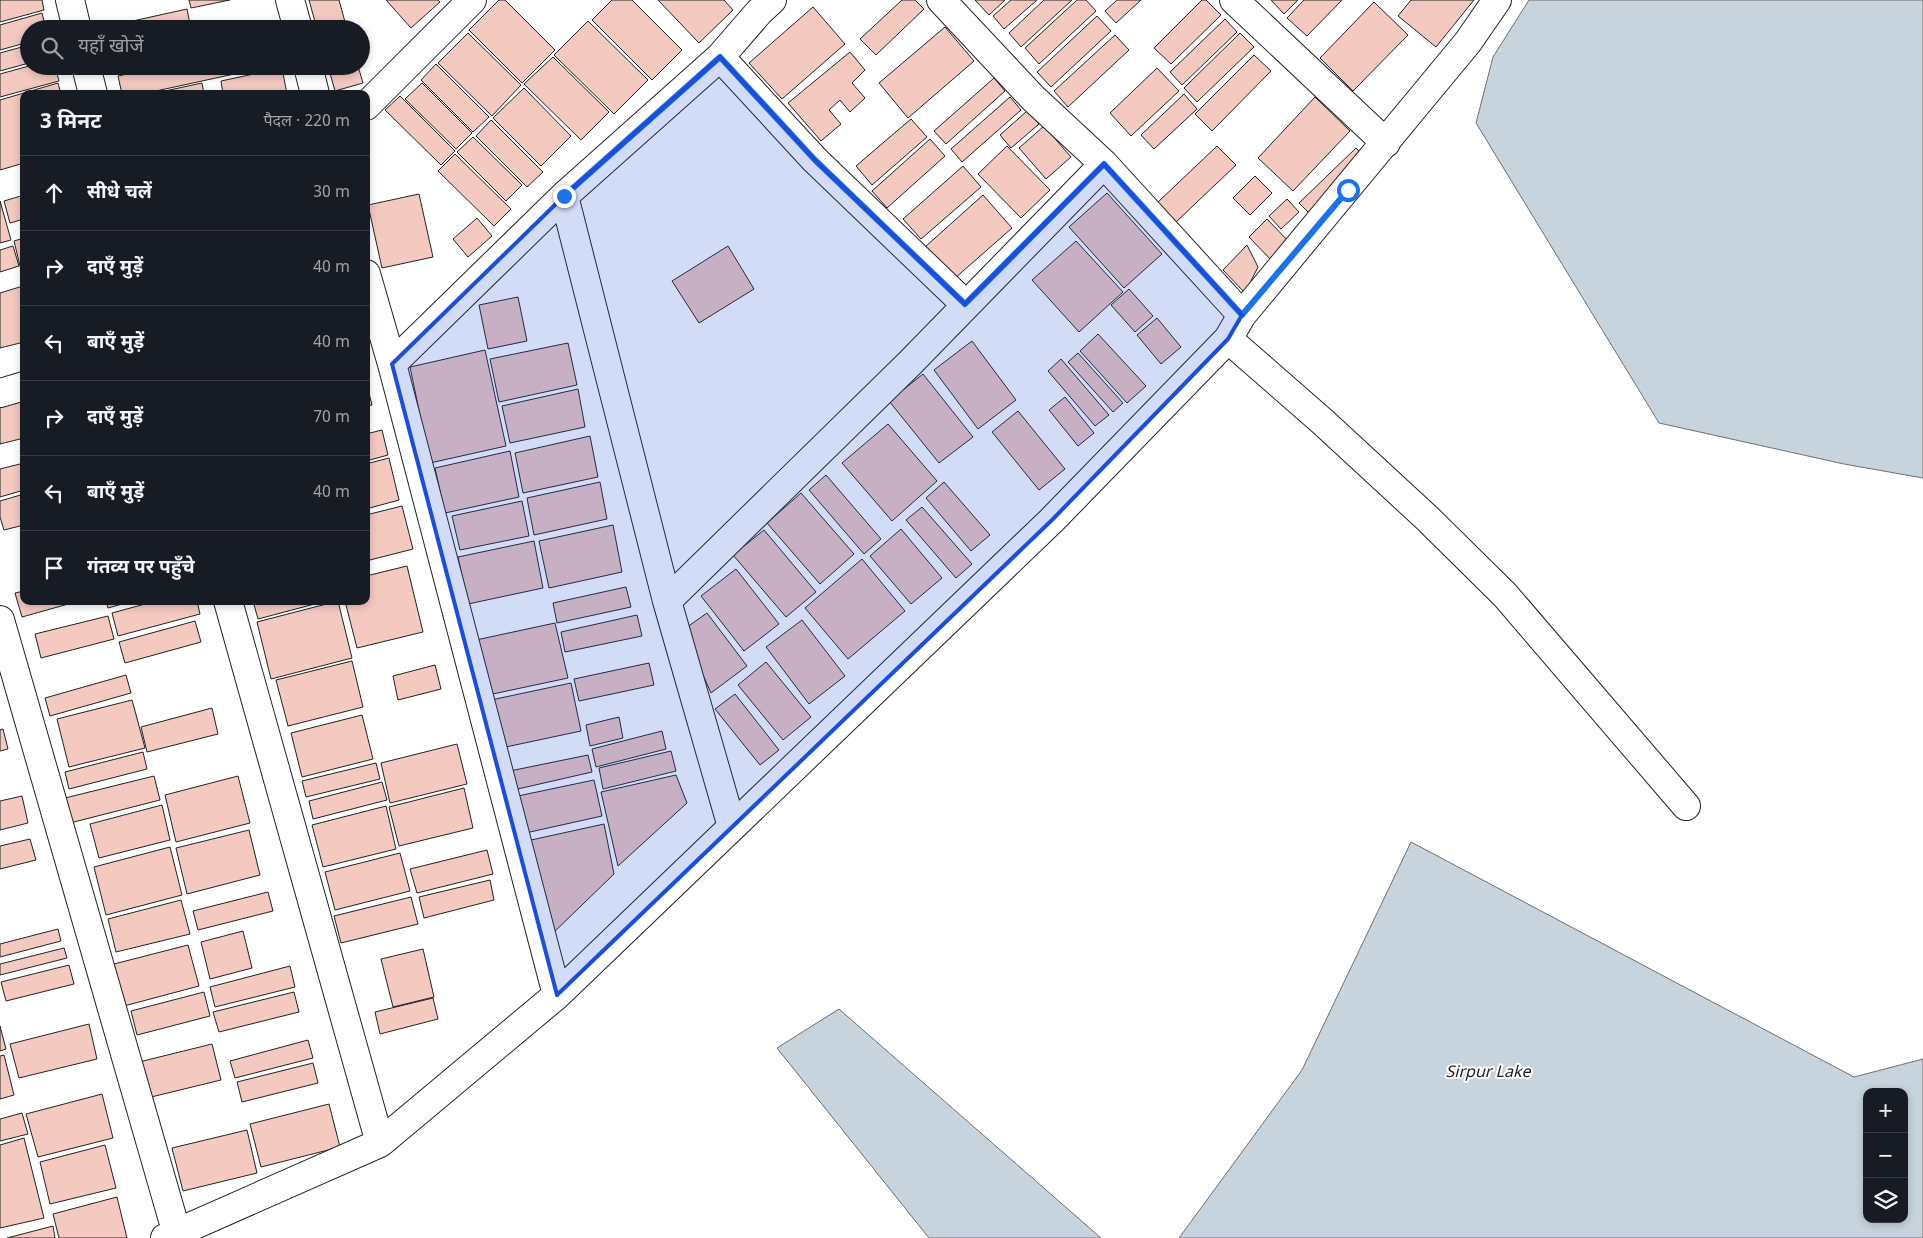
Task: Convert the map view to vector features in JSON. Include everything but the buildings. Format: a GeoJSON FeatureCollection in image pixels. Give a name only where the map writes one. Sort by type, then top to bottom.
{"type":"FeatureCollection","features":[{"type":"Feature","properties":{"kind":"street"},"geometry":{"type":"LineString","coordinates":[[70,0],[75,20]]}},
{"type":"Feature","properties":{"kind":"street"},"geometry":{"type":"LineString","coordinates":[[290,0],[296,20]]}},
{"type":"Feature","properties":{"kind":"street"},"geometry":{"type":"LineString","coordinates":[[370,102],[472,0]]}},
{"type":"Feature","properties":{"kind":"street"},"geometry":{"type":"LineString","coordinates":[[392,364],[564,196],[720,57],[772,0]]}},
{"type":"Feature","properties":{"kind":"street"},"geometry":{"type":"LineString","coordinates":[[941,0],[1033,98],[1104,164],[1242,315]]}},
{"type":"Feature","properties":{"kind":"street"},"geometry":{"type":"LineString","coordinates":[[1234,0],[1386,142]]}},
{"type":"Feature","properties":{"kind":"street"},"geometry":{"type":"LineString","coordinates":[[0,620],[171,1236],[380,1143],[557,995],[1052,520],[1228,339],[1242,315],[1468,42],[1497,0]]}},
{"type":"Feature","properties":{"kind":"street"},"geometry":{"type":"LineString","coordinates":[[720,57],[815,160],[965,304]]}},
{"type":"Feature","properties":{"kind":"street"},"geometry":{"type":"LineString","coordinates":[[88,75],[92,90]]}},
{"type":"Feature","properties":{"kind":"street"},"geometry":{"type":"LineString","coordinates":[[310,75],[314,90]]}},
{"type":"Feature","properties":{"kind":"street"},"geometry":{"type":"LineString","coordinates":[[666,601],[910,363],[965,304],[1104,164]]}},
{"type":"Feature","properties":{"kind":"street"},"geometry":{"type":"LineString","coordinates":[[564,196],[666,601],[732,827]]}},
{"type":"Feature","properties":{"kind":"street"},"geometry":{"type":"LineString","coordinates":[[370,288],[392,364],[557,995]]}},
{"type":"Feature","properties":{"kind":"street"},"geometry":{"type":"LineString","coordinates":[[1228,339],[1323,422],[1428,518],[1505,594],[1686,806]]}},
{"type":"Feature","properties":{"kind":"street"},"geometry":{"type":"LineString","coordinates":[[0,393],[20,387]]}},
{"type":"Feature","properties":{"kind":"street"},"geometry":{"type":"LineString","coordinates":[[229,605],[380,1143]]}},
{"type":"Feature","properties":{"kind":"highlighted area"},"geometry":{"type":"Polygon","coordinates":[[[720,57],[815,160],[965,304],[1104,164],[1242,315],[1228,339],[1052,520],[557,995],[392,364],[564,196],[720,57]]]}},
{"type":"Feature","properties":{"kind":"water"},"geometry":{"type":"Polygon","coordinates":[[[1529,0],[1923,0],[1923,478],[1844,464],[1659,423],[1476,123],[1493,57],[1529,0]]]}},
{"type":"Feature","properties":{"kind":"water","name":"Sirpur Lake"},"geometry":{"type":"Polygon","coordinates":[[[1411,842],[1854,1077],[1923,1059],[1923,1238],[1179,1238],[1302,1070],[1411,842]]]}},
{"type":"Feature","properties":{"kind":"water"},"geometry":{"type":"Polygon","coordinates":[[[839,1009],[1101,1238],[929,1238],[777,1048],[839,1009]]]}},
{"type":"Feature","properties":{"kind":"route"},"geometry":{"type":"LineString","coordinates":[[564,196],[720,57],[815,160],[965,304],[1104,164],[1242,315],[1348,190]]}}]}
